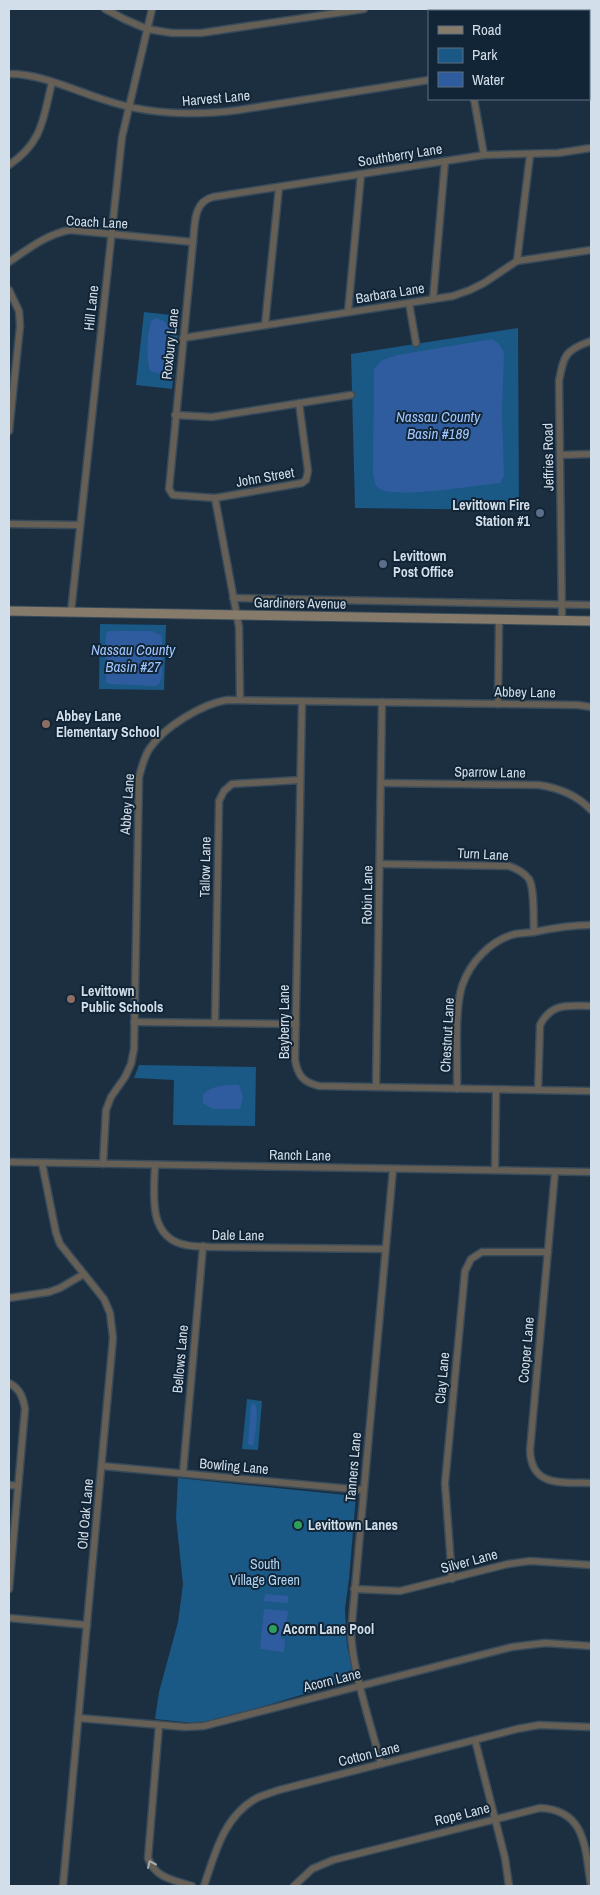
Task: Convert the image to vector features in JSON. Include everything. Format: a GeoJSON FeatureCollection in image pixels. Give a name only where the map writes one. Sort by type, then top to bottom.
{"type":"FeatureCollection","features":[{"type":"Feature","properties":{"kind":"main road","name":"Gardiners Avenue"},"geometry":{"type":"LineString","coordinates":[[9,611],[591,621]]}},
{"type":"Feature","properties":{"kind":"street"},"geometry":{"type":"LineString","coordinates":[[105,9],[147,29],[172,33],[201,33],[364,9]]}},
{"type":"Feature","properties":{"kind":"street","name":"Hill Lane"},"geometry":{"type":"LineString","coordinates":[[71,612],[122,137],[152,9]]}},
{"type":"Feature","properties":{"kind":"street","name":"Harvest Lane"},"geometry":{"type":"LineString","coordinates":[[9,74],[33,76],[107,101],[174,114],[210,114],[428,80]]}},
{"type":"Feature","properties":{"kind":"street"},"geometry":{"type":"LineString","coordinates":[[9,165],[19,158],[34,142],[43,119],[52,82]]}},
{"type":"Feature","properties":{"kind":"street"},"geometry":{"type":"LineString","coordinates":[[474,100],[484,155]]}},
{"type":"Feature","properties":{"kind":"street","name":"Southberry Lane"},"geometry":{"type":"LineString","coordinates":[[213,197],[484,155],[509,153],[530,155],[591,148]]}},
{"type":"Feature","properties":{"kind":"street"},"geometry":{"type":"LineString","coordinates":[[517,262],[530,155]]}},
{"type":"Feature","properties":{"kind":"street"},"geometry":{"type":"LineString","coordinates":[[433,299],[445,161]]}},
{"type":"Feature","properties":{"kind":"street"},"geometry":{"type":"LineString","coordinates":[[348,312],[361,174]]}},
{"type":"Feature","properties":{"kind":"street"},"geometry":{"type":"LineString","coordinates":[[265,325],[279,188]]}},
{"type":"Feature","properties":{"kind":"street","name":"Roxbury Lane"},"geometry":{"type":"LineString","coordinates":[[179,495],[173,495],[168,490],[193,242],[197,211],[201,203],[213,197]]}},
{"type":"Feature","properties":{"kind":"street","name":"Coach Lane"},"geometry":{"type":"LineString","coordinates":[[9,262],[56,232],[70,230],[193,242]]}},
{"type":"Feature","properties":{"kind":"street","name":"Barbara Lane"},"geometry":{"type":"LineString","coordinates":[[184,338],[453,296],[470,290],[517,262],[591,250]]}},
{"type":"Feature","properties":{"kind":"street"},"geometry":{"type":"LineString","coordinates":[[9,290],[19,310],[20,326],[9,431]]}},
{"type":"Feature","properties":{"kind":"street"},"geometry":{"type":"LineString","coordinates":[[409,303],[416,344]]}},
{"type":"Feature","properties":{"kind":"street","name":"Jeffries Road"},"geometry":{"type":"LineString","coordinates":[[562,620],[559,381],[563,359],[572,349],[591,341]]}},
{"type":"Feature","properties":{"kind":"street"},"geometry":{"type":"LineString","coordinates":[[175,415],[212,417],[351,394]]}},
{"type":"Feature","properties":{"kind":"street","name":"John Street"},"geometry":{"type":"LineString","coordinates":[[179,495],[215,498],[293,486],[306,480],[308,476],[307,461],[299,403]]}},
{"type":"Feature","properties":{"kind":"street"},"geometry":{"type":"LineString","coordinates":[[560,455],[591,454]]}},
{"type":"Feature","properties":{"kind":"street"},"geometry":{"type":"LineString","coordinates":[[215,498],[239,627],[240,700]]}},
{"type":"Feature","properties":{"kind":"street"},"geometry":{"type":"LineString","coordinates":[[9,524],[80,525]]}},
{"type":"Feature","properties":{"kind":"street","name":"Gardiners Avenue"},"geometry":{"type":"LineString","coordinates":[[233,598],[591,605]]}},
{"type":"Feature","properties":{"kind":"street"},"geometry":{"type":"LineString","coordinates":[[498,704],[499,620]]}},
{"type":"Feature","properties":{"kind":"street","name":"Abbey Lane"},"geometry":{"type":"LineString","coordinates":[[103,1164],[106,1110],[111,1097],[125,1077],[131,1064],[134,1049],[139,777],[149,749],[156,740],[197,710],[213,702],[240,700],[578,705],[591,707]]}},
{"type":"Feature","properties":{"kind":"street","name":"Bayberry Lane"},"geometry":{"type":"LineString","coordinates":[[302,702],[295,1060],[297,1071],[301,1078],[308,1083],[319,1086],[591,1091]]}},
{"type":"Feature","properties":{"kind":"street","name":"Robin Lane"},"geometry":{"type":"LineString","coordinates":[[376,1087],[382,702]]}},
{"type":"Feature","properties":{"kind":"street","name":"Tallow Lane"},"geometry":{"type":"LineString","coordinates":[[215,1023],[219,801],[224,791],[232,784],[300,780]]}},
{"type":"Feature","properties":{"kind":"street","name":"Sparrow Lane"},"geometry":{"type":"LineString","coordinates":[[381,783],[539,786],[561,790],[576,797],[591,810]]}},
{"type":"Feature","properties":{"kind":"street","name":"Turn Lane"},"geometry":{"type":"LineString","coordinates":[[380,864],[509,866],[516,869],[523,873],[531,885],[534,932]]}},
{"type":"Feature","properties":{"kind":"street","name":"Chestnut Lane"},"geometry":{"type":"LineString","coordinates":[[457,1089],[458,1008],[466,976],[477,959],[494,944],[515,934],[576,925],[591,925]]}},
{"type":"Feature","properties":{"kind":"street"},"geometry":{"type":"LineString","coordinates":[[538,1090],[540,1025],[545,1016],[558,1007],[591,1006]]}},
{"type":"Feature","properties":{"kind":"street"},"geometry":{"type":"LineString","coordinates":[[134,1022],[296,1024]]}},
{"type":"Feature","properties":{"kind":"street"},"geometry":{"type":"LineString","coordinates":[[495,1170],[496,1090]]}},
{"type":"Feature","properties":{"kind":"street","name":"Ranch Lane"},"geometry":{"type":"LineString","coordinates":[[9,1162],[591,1172]]}},
{"type":"Feature","properties":{"kind":"street","name":"Old Oak Lane"},"geometry":{"type":"LineString","coordinates":[[42,1163],[56,1233],[65,1251],[104,1299],[110,1313],[113,1328],[63,1886]]}},
{"type":"Feature","properties":{"kind":"street","name":"Dale Lane"},"geometry":{"type":"LineString","coordinates":[[155,1165],[154,1208],[159,1225],[167,1235],[186,1245],[385,1249]]}},
{"type":"Feature","properties":{"kind":"street","name":"Tanners Lane"},"geometry":{"type":"LineString","coordinates":[[381,1764],[352,1645],[354,1589],[393,1169]]}},
{"type":"Feature","properties":{"kind":"street","name":"Cooper Lane"},"geometry":{"type":"LineString","coordinates":[[555,1172],[530,1462],[533,1469],[543,1478],[560,1482],[591,1484]]}},
{"type":"Feature","properties":{"kind":"street","name":"Bellows Lane"},"geometry":{"type":"LineString","coordinates":[[183,1473],[203,1246]]}},
{"type":"Feature","properties":{"kind":"street","name":"Clay Lane"},"geometry":{"type":"LineString","coordinates":[[452,1579],[445,1483],[466,1270],[471,1259],[482,1252],[548,1252]]}},
{"type":"Feature","properties":{"kind":"street"},"geometry":{"type":"LineString","coordinates":[[9,1298],[49,1292],[84,1274]]}},
{"type":"Feature","properties":{"kind":"street"},"geometry":{"type":"LineString","coordinates":[[9,1383],[21,1393],[25,1409],[9,1589]]}},
{"type":"Feature","properties":{"kind":"street","name":"Bowling Lane"},"geometry":{"type":"LineString","coordinates":[[102,1466],[363,1490]]}},
{"type":"Feature","properties":{"kind":"street"},"geometry":{"type":"LineString","coordinates":[[9,1485],[18,1486]]}},
{"type":"Feature","properties":{"kind":"street","name":"Silver Lane"},"geometry":{"type":"LineString","coordinates":[[354,1589],[400,1591],[508,1564],[530,1561],[591,1565]]}},
{"type":"Feature","properties":{"kind":"street"},"geometry":{"type":"LineString","coordinates":[[9,1618],[87,1625]]}},
{"type":"Feature","properties":{"kind":"street","name":"Acorn Lane"},"geometry":{"type":"LineString","coordinates":[[78,1718],[185,1727],[204,1726],[519,1646],[545,1643],[591,1646]]}},
{"type":"Feature","properties":{"kind":"street"},"geometry":{"type":"LineString","coordinates":[[160,1725],[148,1858],[150,1866],[159,1875],[192,1886]]}},
{"type":"Feature","properties":{"kind":"street","name":"Cotton Lane"},"geometry":{"type":"LineString","coordinates":[[204,1886],[223,1833],[234,1817],[258,1798],[279,1790],[539,1725],[591,1727]]}},
{"type":"Feature","properties":{"kind":"street"},"geometry":{"type":"LineString","coordinates":[[475,1740],[505,1858],[509,1886]]}},
{"type":"Feature","properties":{"kind":"street","name":"Rope Lane"},"geometry":{"type":"LineString","coordinates":[[294,1886],[312,1869],[332,1860],[540,1808],[552,1808],[571,1818],[580,1830],[584,1839],[591,1886]]}},
{"type":"Feature","properties":{"kind":"green space"},"geometry":{"type":"Polygon","coordinates":[[[144,312],[180,316],[172,389],[136,385],[144,312]]]}},
{"type":"Feature","properties":{"kind":"green space","name":"Nassau County Basin #189"},"geometry":{"type":"Polygon","coordinates":[[[518,328],[519,510],[355,508],[351,354],[518,328]]]}},
{"type":"Feature","properties":{"kind":"green space","name":"Nassau County Basin #27"},"geometry":{"type":"Polygon","coordinates":[[[100,624],[166,625],[164,690],[99,689],[100,624]]]}},
{"type":"Feature","properties":{"kind":"green space"},"geometry":{"type":"Polygon","coordinates":[[[139,1065],[256,1067],[255,1126],[173,1125],[174,1080],[134,1078],[139,1065]]]}},
{"type":"Feature","properties":{"kind":"green space"},"geometry":{"type":"Polygon","coordinates":[[[247,1399],[262,1401],[258,1450],[242,1449],[247,1399]]]}},
{"type":"Feature","properties":{"kind":"green space","name":"South Village Green"},"geometry":{"type":"Polygon","coordinates":[[[178,1478],[356,1496],[345,1609],[347,1646],[355,1679],[204,1724],[155,1719],[159,1692],[178,1622],[183,1584],[176,1518],[178,1478]]]}},
{"type":"Feature","properties":{"kind":"water"},"geometry":{"type":"Polygon","coordinates":[[[156,318],[164,321],[169,327],[168,369],[161,374],[150,371],[148,359],[147,346],[151,321],[156,318]]]}},
{"type":"Feature","properties":{"kind":"water","name":"Nassau County Basin #189"},"geometry":{"type":"Polygon","coordinates":[[[492,339],[499,344],[504,352],[502,413],[504,476],[500,483],[402,493],[380,489],[375,484],[373,473],[374,369],[382,360],[398,355],[492,339]]]}},
{"type":"Feature","properties":{"kind":"water","name":"Nassau County Basin #27"},"geometry":{"type":"Polygon","coordinates":[[[109,631],[152,631],[162,636],[162,676],[159,684],[155,686],[109,684],[106,682],[106,634],[109,631]]]}},
{"type":"Feature","properties":{"kind":"water"},"geometry":{"type":"Polygon","coordinates":[[[239,1085],[243,1097],[240,1109],[213,1109],[203,1103],[203,1095],[214,1087],[239,1085]]]}},
{"type":"Feature","properties":{"kind":"water"},"geometry":{"type":"Polygon","coordinates":[[[255,1403],[257,1419],[253,1446],[248,1444],[251,1405],[255,1403]]]}},
{"type":"Feature","properties":{"kind":"water"},"geometry":{"type":"Polygon","coordinates":[[[265,1594],[288,1596],[288,1603],[264,1601],[265,1594]]]}},
{"type":"Feature","properties":{"kind":"water","name":"Acorn Lane Pool"},"geometry":{"type":"Polygon","coordinates":[[[264,1609],[288,1611],[285,1635],[281,1635],[281,1638],[285,1639],[284,1652],[260,1649],[264,1609]]]}},
{"type":"Feature","properties":{"kind":"place","name":"Levittown Fire Station #1"},"geometry":{"type":"Point","coordinates":[540,513]}},
{"type":"Feature","properties":{"kind":"place","name":"Levittown Post Office"},"geometry":{"type":"Point","coordinates":[383,564]}},
{"type":"Feature","properties":{"kind":"place","name":"Abbey Lane Elementary School"},"geometry":{"type":"Point","coordinates":[46,724]}},
{"type":"Feature","properties":{"kind":"place","name":"Levittown Public Schools"},"geometry":{"type":"Point","coordinates":[71,999]}},
{"type":"Feature","properties":{"kind":"place","name":"Levittown Lanes"},"geometry":{"type":"Point","coordinates":[298,1525]}},
{"type":"Feature","properties":{"kind":"place","name":"Acorn Lane Pool"},"geometry":{"type":"Point","coordinates":[273,1629]}}]}
